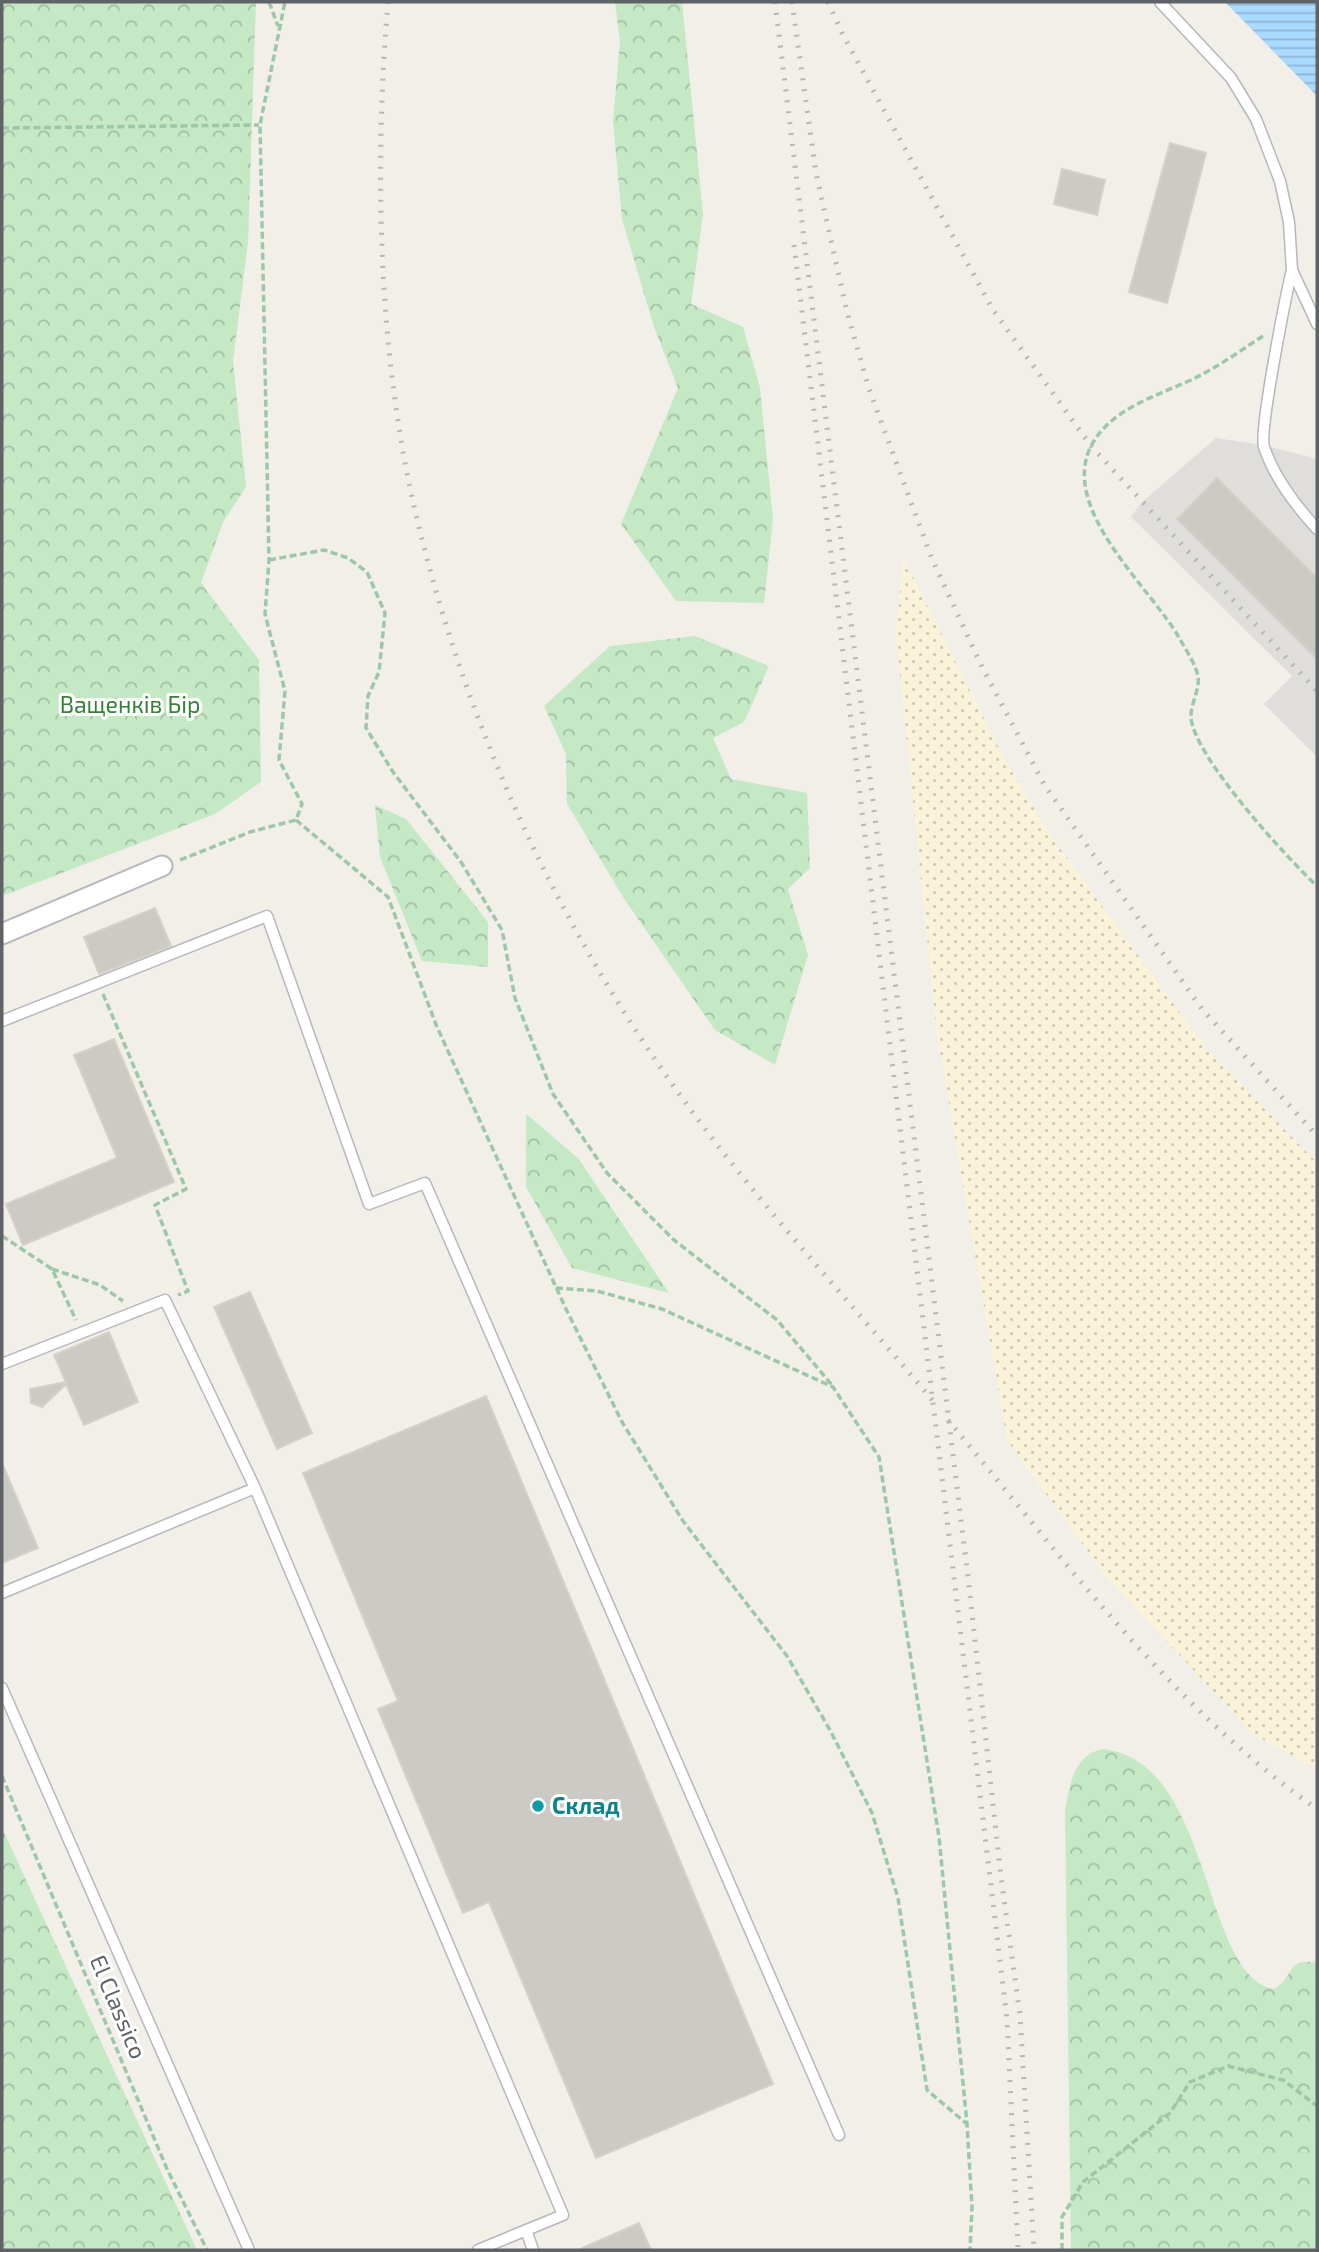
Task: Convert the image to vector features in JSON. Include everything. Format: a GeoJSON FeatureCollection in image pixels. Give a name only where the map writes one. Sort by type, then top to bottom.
{"type":"FeatureCollection","features":[{"type":"Feature","properties":{"kind":"street"},"geometry":{"type":"LineString","coordinates":[[2,934],[162,866]]}},
{"type":"Feature","properties":{"kind":"lane"},"geometry":{"type":"LineString","coordinates":[[1160,2],[1231,78],[1256,119],[1280,181],[1289,222],[1292,270],[1280,325],[1263,445],[1294,503],[1317,528]]}},
{"type":"Feature","properties":{"kind":"lane"},"geometry":{"type":"LineString","coordinates":[[1292,270],[1317,324]]}},
{"type":"Feature","properties":{"kind":"lane"},"geometry":{"type":"LineString","coordinates":[[2,1021],[267,916],[369,1204],[425,1183],[839,2135]]}},
{"type":"Feature","properties":{"kind":"lane"},"geometry":{"type":"LineString","coordinates":[[2,1364],[165,1300],[255,1488],[564,2215],[478,2250]]}},
{"type":"Feature","properties":{"kind":"lane"},"geometry":{"type":"LineString","coordinates":[[2,1593],[255,1488]]}},
{"type":"Feature","properties":{"kind":"lane"},"geometry":{"type":"LineString","coordinates":[[2,1688],[249,2250]]}},
{"type":"Feature","properties":{"kind":"lane"},"geometry":{"type":"LineString","coordinates":[[526,2231],[533,2250]]}},
{"type":"Feature","properties":{"kind":"path"},"geometry":{"type":"LineString","coordinates":[[268,2],[278,27]]}},
{"type":"Feature","properties":{"kind":"path"},"geometry":{"type":"LineString","coordinates":[[285,2],[260,125],[269,560],[265,614],[285,691],[279,760],[302,804],[296,820]]}},
{"type":"Feature","properties":{"kind":"path"},"geometry":{"type":"LineString","coordinates":[[2,128],[260,125]]}},
{"type":"Feature","properties":{"kind":"path"},"geometry":{"type":"LineString","coordinates":[[1280,325],[1200,376],[1153,394],[1114,419],[1091,446],[1083,481],[1095,520],[1179,637],[1199,678],[1191,720],[1213,764],[1281,853],[1317,886]]}},
{"type":"Feature","properties":{"kind":"path"},"geometry":{"type":"LineString","coordinates":[[269,560],[324,550],[348,558],[367,572],[385,613],[379,673],[368,696],[366,727],[393,772],[461,862],[502,930],[516,998],[553,1094],[607,1173],[674,1240],[777,1320],[833,1387],[879,1457],[939,1837],[967,2124],[972,2207],[970,2250]]}},
{"type":"Feature","properties":{"kind":"path"},"geometry":{"type":"LineString","coordinates":[[162,866],[250,832],[296,820]]}},
{"type":"Feature","properties":{"kind":"path"},"geometry":{"type":"LineString","coordinates":[[296,820],[388,897],[437,1027],[556,1288],[622,1422],[683,1521],[787,1656],[830,1730],[872,1813],[898,1898],[927,2090],[967,2124]]}},
{"type":"Feature","properties":{"kind":"path"},"geometry":{"type":"LineString","coordinates":[[99,982],[186,1189],[155,1205],[188,1290],[165,1300]]}},
{"type":"Feature","properties":{"kind":"path"},"geometry":{"type":"LineString","coordinates":[[2,1236],[52,1269],[100,1285],[137,1311]]}},
{"type":"Feature","properties":{"kind":"path"},"geometry":{"type":"LineString","coordinates":[[52,1269],[82,1332]]}},
{"type":"Feature","properties":{"kind":"path"},"geometry":{"type":"LineString","coordinates":[[556,1288],[597,1291],[662,1309],[833,1387]]}},
{"type":"Feature","properties":{"kind":"path","name":"El Classico"},"geometry":{"type":"LineString","coordinates":[[2,1776],[167,2169],[207,2250]]}},
{"type":"Feature","properties":{"kind":"path"},"geometry":{"type":"LineString","coordinates":[[1062,2250],[1062,2217],[1083,2182],[1170,2113],[1190,2082],[1228,2066],[1283,2080],[1317,2106]]}},
{"type":"Feature","properties":{"kind":"shaded area"},"geometry":{"type":"Polygon","coordinates":[[[1216,438],[1263,445],[1317,459],[1317,757],[1264,704],[1292,676],[1131,517],[1141,503],[1216,438]]]}},
{"type":"Feature","properties":{"kind":"green space","name":"Ващенків Бір"},"geometry":{"type":"Polygon","coordinates":[[[2,2],[256,2],[248,242],[233,361],[246,487],[223,522],[201,583],[259,660],[261,782],[215,814],[2,896],[2,2]]]}},
{"type":"Feature","properties":{"kind":"green space"},"geometry":{"type":"Polygon","coordinates":[[[615,2],[682,2],[703,214],[691,304],[743,327],[760,388],[773,519],[764,603],[676,601],[621,524],[678,388],[654,327],[622,219],[613,122],[620,41],[615,2]]]}},
{"type":"Feature","properties":{"kind":"green space"},"geometry":{"type":"Polygon","coordinates":[[[695,636],[769,666],[744,722],[713,738],[731,779],[807,793],[810,868],[788,889],[808,955],[775,1065],[715,1030],[625,900],[567,804],[566,754],[544,706],[610,646],[695,636]]]}},
{"type":"Feature","properties":{"kind":"green space"},"geometry":{"type":"Polygon","coordinates":[[[375,805],[406,819],[488,922],[488,967],[422,961],[380,857],[375,805]]]}},
{"type":"Feature","properties":{"kind":"green space"},"geometry":{"type":"Polygon","coordinates":[[[526,1114],[578,1158],[669,1293],[572,1268],[526,1187],[526,1114]]]}},
{"type":"Feature","properties":{"kind":"green space"},"geometry":{"type":"Polygon","coordinates":[[[1102,1749],[1138,1762],[1165,1789],[1186,1826],[1232,1947],[1250,1975],[1273,1989],[1300,1963],[1317,1963],[1317,2250],[1071,2250],[1065,1810],[1074,1773],[1085,1758],[1102,1749]]]}},
{"type":"Feature","properties":{"kind":"green space"},"geometry":{"type":"Polygon","coordinates":[[[2,1828],[197,2250],[2,2250],[2,1828]]]}},
{"type":"Feature","properties":{"kind":"sand"},"geometry":{"type":"Polygon","coordinates":[[[903,558],[1004,758],[1048,832],[1205,1047],[1317,1163],[1317,1769],[1253,1734],[1105,1575],[1007,1440],[937,1034],[896,636],[903,558]]]}},
{"type":"Feature","properties":{"kind":"water"},"geometry":{"type":"Polygon","coordinates":[[[1225,2],[1317,2],[1317,96],[1225,2]]]}},
{"type":"Feature","properties":{"kind":"building"},"geometry":{"type":"Polygon","coordinates":[[[1170,143],[1206,153],[1167,303],[1129,292],[1170,143]]]}},
{"type":"Feature","properties":{"kind":"building"},"geometry":{"type":"Polygon","coordinates":[[[1062,169],[1105,180],[1097,215],[1054,204],[1062,169]]]}},
{"type":"Feature","properties":{"kind":"building"},"geometry":{"type":"Polygon","coordinates":[[[1217,478],[1317,578],[1317,659],[1177,519],[1217,478]]]}},
{"type":"Feature","properties":{"kind":"building"},"geometry":{"type":"Polygon","coordinates":[[[155,908],[171,946],[99,974],[84,937],[155,908]]]}},
{"type":"Feature","properties":{"kind":"building"},"geometry":{"type":"Polygon","coordinates":[[[114,1039],[174,1182],[23,1245],[6,1204],[117,1158],[74,1055],[114,1039]]]}},
{"type":"Feature","properties":{"kind":"building"},"geometry":{"type":"Polygon","coordinates":[[[250,1292],[312,1433],[277,1449],[214,1307],[250,1292]]]}},
{"type":"Feature","properties":{"kind":"building"},"geometry":{"type":"Polygon","coordinates":[[[109,1332],[138,1402],[84,1425],[66,1384],[42,1407],[31,1403],[30,1389],[66,1382],[54,1355],[109,1332]]]}},
{"type":"Feature","properties":{"kind":"building","name":"Склад"},"geometry":{"type":"Polygon","coordinates":[[[486,1396],[773,2084],[596,2158],[489,1902],[463,1913],[378,1709],[398,1701],[303,1473],[486,1396]]]}},
{"type":"Feature","properties":{"kind":"building"},"geometry":{"type":"Polygon","coordinates":[[[2,1463],[38,1548],[2,1563],[2,1463]]]}},
{"type":"Feature","properties":{"kind":"building"},"geometry":{"type":"Polygon","coordinates":[[[639,2223],[651,2250],[578,2250],[639,2223]]]}},
{"type":"Feature","properties":{"kind":"railway"},"geometry":{"type":"LineString","coordinates":[[388,2],[381,129],[382,260],[394,390],[403,453],[436,591],[487,741],[552,885],[590,955],[675,1088],[736,1169],[933,1401]]}},
{"type":"Feature","properties":{"kind":"railway"},"geometry":{"type":"LineString","coordinates":[[775,2],[968,1577],[1001,1877],[1020,2015],[1034,2250]]}},
{"type":"Feature","properties":{"kind":"railway"},"geometry":{"type":"LineString","coordinates":[[792,2],[816,173],[847,312],[869,389],[932,559],[982,667],[1045,786],[1202,1009],[1317,1136]]}},
{"type":"Feature","properties":{"kind":"railway"},"geometry":{"type":"LineString","coordinates":[[828,2],[843,35],[993,310],[1091,446],[1317,691]]}},
{"type":"Feature","properties":{"kind":"railway"},"geometry":{"type":"LineString","coordinates":[[794,245],[1007,2019],[1018,2250]]}},
{"type":"Feature","properties":{"kind":"railway"},"geometry":{"type":"LineString","coordinates":[[948,1420],[1076,1576],[1166,1677],[1213,1724],[1317,1809]]}},
{"type":"Feature","properties":{"kind":"place","name":"Склад"},"geometry":{"type":"Point","coordinates":[538,1806]}}]}
